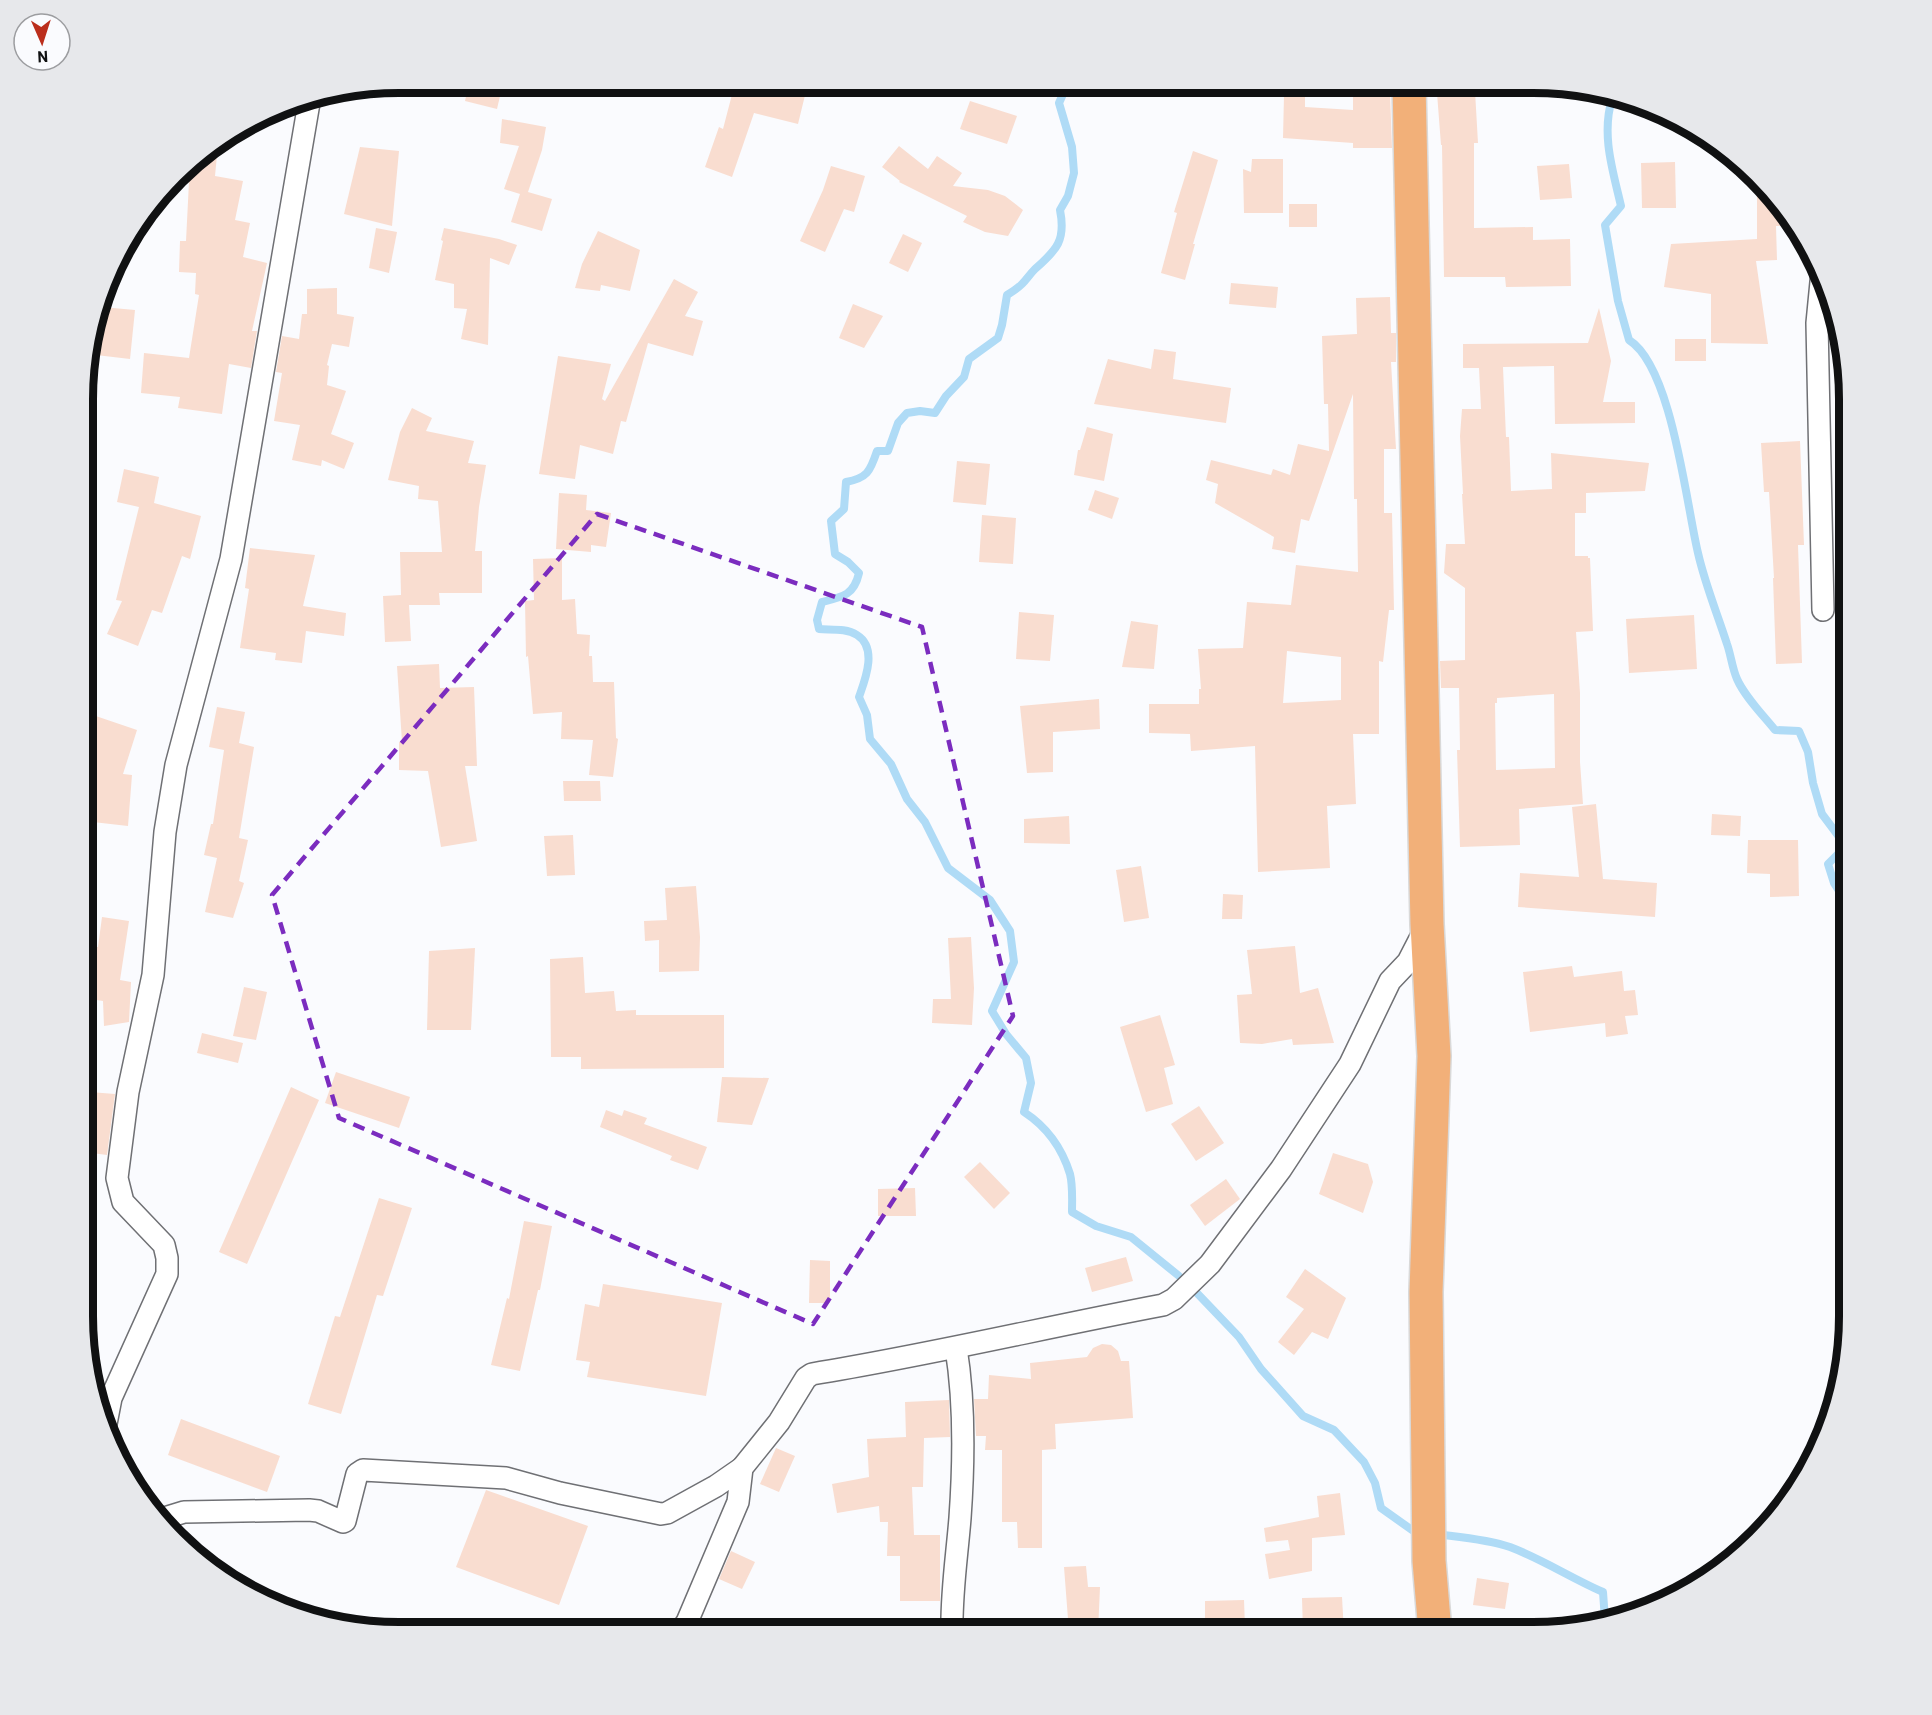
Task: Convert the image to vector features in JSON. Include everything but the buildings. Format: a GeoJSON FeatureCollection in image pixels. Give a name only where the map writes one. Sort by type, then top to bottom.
{"type":"FeatureCollection","features":[{"type":"Feature","properties":{"kind":"main road"},"geometry":{"type":"LineString","coordinates":[[1409,93],[1427,924],[1434,1056],[1426,1292],[1429,1561],[1434,1622]]}},
{"type":"Feature","properties":{"kind":"street"},"geometry":{"type":"LineString","coordinates":[[108,1412],[111,1398],[166,1274],[167,1258],[164,1245],[123,1202],[117,1178],[128,1092],[153,975],[165,832],[176,765],[231,559],[308,107]]}},
{"type":"Feature","properties":{"kind":"street"},"geometry":{"type":"LineString","coordinates":[[1820,293],[1817,322],[1823,610]]}},
{"type":"Feature","properties":{"kind":"street"},"geometry":{"type":"LineString","coordinates":[[168,1517],[184,1512],[309,1510],[318,1511],[343,1522],[357,1474],[363,1470],[506,1478],[560,1493],[661,1514],[667,1513],[716,1486],[742,1468],[779,1422],[806,1378],[812,1374],[886,1362],[1061,1324],[1163,1305],[1174,1299],[1210,1264],[1281,1169],[1350,1064],[1390,981],[1408,962],[1427,924]]}},
{"type":"Feature","properties":{"kind":"street"},"geometry":{"type":"LineString","coordinates":[[952,1622],[960,1514],[962,1439],[961,1390],[956,1348]]}},
{"type":"Feature","properties":{"kind":"street"},"geometry":{"type":"LineString","coordinates":[[687,1622],[738,1502],[742,1468]]}},
{"type":"Feature","properties":{"kind":"highlighted area"},"geometry":{"type":"Polygon","coordinates":[[[597,514],[922,627],[1013,1016],[813,1324],[339,1118],[272,895],[597,514]]]}},
{"type":"Feature","properties":{"kind":"waterway"},"geometry":{"type":"LineString","coordinates":[[1064,93],[1059,103],[1072,147],[1074,173],[1068,196],[1060,210],[1062,229],[1058,244],[1022,284],[1007,295],[998,338],[969,359],[964,377],[946,396],[935,413],[920,411],[907,413],[898,423],[888,451],[877,451],[867,473],[846,482],[844,509],[831,521],[835,554],[859,573],[851,591],[822,602],[817,620],[819,629],[848,631],[863,641],[867,648],[868,664],[859,697],[867,715],[870,739],[891,764],[907,799],[925,822],[948,868],[990,900],[1010,931],[1014,962],[992,1011],[1006,1034],[1026,1058],[1031,1083],[1024,1112],[1047,1131],[1063,1155],[1071,1179],[1072,1212],[1096,1226],[1131,1237],[1179,1276]]}},
{"type":"Feature","properties":{"kind":"waterway"},"geometry":{"type":"LineString","coordinates":[[1611,103],[1608,139],[1621,206],[1605,225],[1618,301],[1629,340],[1644,355],[1667,406],[1701,565],[1735,675],[1749,699],[1775,730],[1799,731],[1808,752],[1813,783],[1822,814],[1839,837]]}},
{"type":"Feature","properties":{"kind":"waterway"},"geometry":{"type":"LineString","coordinates":[[1839,853],[1828,864],[1839,891]]}},
{"type":"Feature","properties":{"kind":"waterway"},"geometry":{"type":"LineString","coordinates":[[1195,1291],[1239,1337],[1261,1369],[1303,1416],[1334,1430],[1364,1462],[1375,1483],[1381,1508],[1412,1530],[1423,1532]]}},
{"type":"Feature","properties":{"kind":"waterway"},"geometry":{"type":"LineString","coordinates":[[1436,1534],[1501,1544],[1534,1557],[1603,1592],[1605,1614]]}}]}
